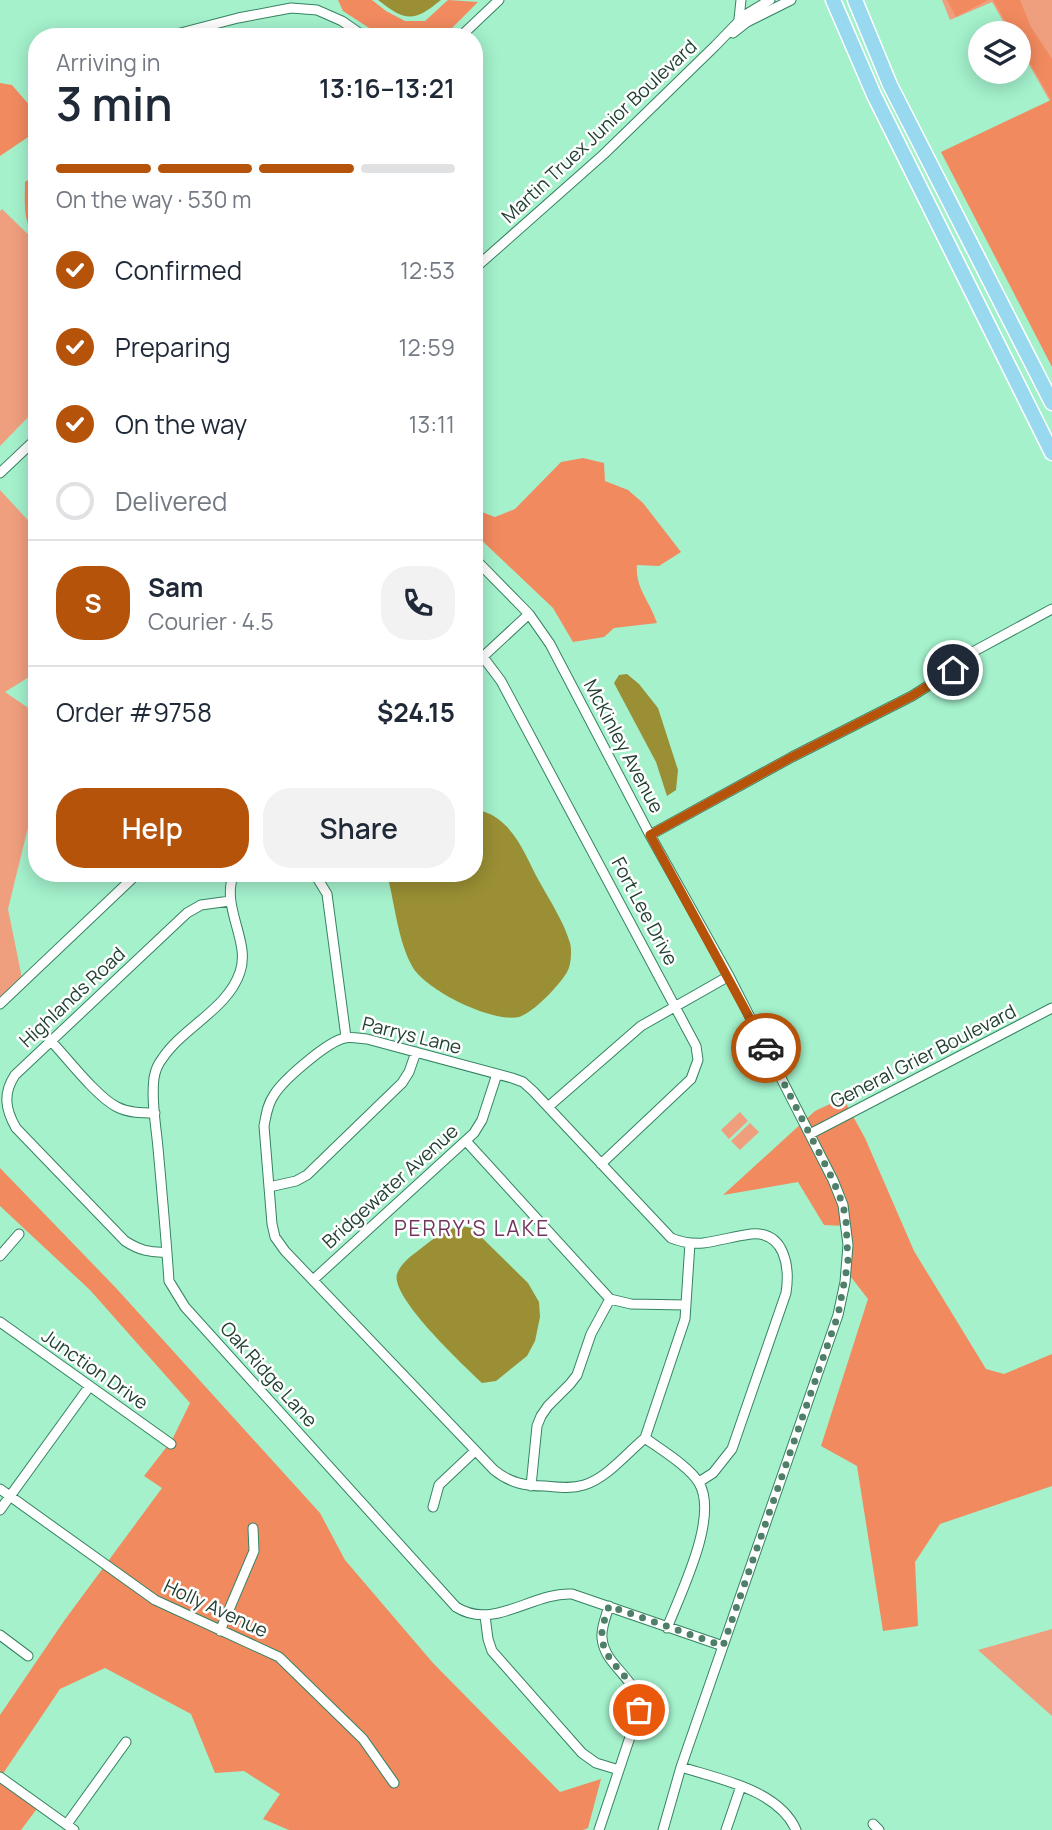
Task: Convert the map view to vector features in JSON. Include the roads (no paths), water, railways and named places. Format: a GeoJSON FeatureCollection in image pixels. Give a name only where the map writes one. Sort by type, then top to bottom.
{"type":"FeatureCollection","features":[{"type":"Feature","properties":{"kind":"highway"},"geometry":{"type":"LineString","coordinates":[[855,0],[894,93],[1052,403]]}},
{"type":"Feature","properties":{"kind":"highway"},"geometry":{"type":"LineString","coordinates":[[832,3],[874,95],[1052,453]]}},
{"type":"Feature","properties":{"kind":"street"},"geometry":{"type":"LineString","coordinates":[[469,28],[499,0]]}},
{"type":"Feature","properties":{"kind":"street"},"geometry":{"type":"LineString","coordinates":[[739,20],[741,0]]}},
{"type":"Feature","properties":{"kind":"street","name":"Martin Truex Junior Boulevard"},"geometry":{"type":"LineString","coordinates":[[483,262],[577,178],[757,3],[770,0]]}},
{"type":"Feature","properties":{"kind":"street","name":"Martin Truex Junior Boulevard"},"geometry":{"type":"LineString","coordinates":[[715,46],[753,19],[791,0]]}},
{"type":"Feature","properties":{"kind":"street"},"geometry":{"type":"LineString","coordinates":[[753,19],[757,3]]}},
{"type":"Feature","properties":{"kind":"street"},"geometry":{"type":"LineString","coordinates":[[200,28],[307,4],[319,5],[352,28]]}},
{"type":"Feature","properties":{"kind":"street"},"geometry":{"type":"LineString","coordinates":[[0,473],[28,447]]}},
{"type":"Feature","properties":{"kind":"street","name":"McKinley Avenue"},"geometry":{"type":"LineString","coordinates":[[483,567],[529,614],[550,644],[650,835],[729,976],[833,1180],[843,1205],[848,1245],[845,1282],[838,1315],[681,1766],[663,1830]]}},
{"type":"Feature","properties":{"kind":"street"},"geometry":{"type":"LineString","coordinates":[[650,835],[792,757],[912,696],[953,670],[969,654],[1052,609]]}},
{"type":"Feature","properties":{"kind":"street"},"geometry":{"type":"LineString","coordinates":[[483,657],[529,614]]}},
{"type":"Feature","properties":{"kind":"street","name":"Fort Lee Drive"},"geometry":{"type":"LineString","coordinates":[[483,657],[501,681],[696,1046],[698,1060],[691,1079],[601,1164]]}},
{"type":"Feature","properties":{"kind":"street"},"geometry":{"type":"LineString","coordinates":[[0,1004],[129,882]]}},
{"type":"Feature","properties":{"kind":"street","name":"Oak Ridge Lane"},"geometry":{"type":"LineString","coordinates":[[231,882],[230,901],[242,955],[241,970],[229,992],[169,1050],[160,1061],[154,1076],[169,1281],[185,1307],[451,1604],[466,1613],[485,1616]]}},
{"type":"Feature","properties":{"kind":"street"},"geometry":{"type":"LineString","coordinates":[[320,882],[327,894],[346,1037]]}},
{"type":"Feature","properties":{"kind":"street","name":"Highlands Road"},"geometry":{"type":"LineString","coordinates":[[167,1252],[152,1253],[125,1241],[16,1128],[9,1116],[7,1086],[15,1074],[187,913],[201,905],[230,901]]}},
{"type":"Feature","properties":{"kind":"street"},"geometry":{"type":"LineString","coordinates":[[548,1107],[627,1036],[729,976]]}},
{"type":"Feature","properties":{"kind":"street","name":"General Grier Boulevard"},"geometry":{"type":"LineString","coordinates":[[810,1134],[1052,1008]]}},
{"type":"Feature","properties":{"kind":"street","name":"Parrys Lane"},"geometry":{"type":"LineString","coordinates":[[645,1438],[599,1477],[585,1485],[531,1486],[516,1484],[502,1477],[285,1251],[275,1237],[264,1126],[267,1111],[274,1095],[325,1049],[346,1037],[367,1039],[523,1082],[671,1238],[690,1243]]}},
{"type":"Feature","properties":{"kind":"street"},"geometry":{"type":"LineString","coordinates":[[51,1041],[116,1107],[131,1112],[155,1113]]}},
{"type":"Feature","properties":{"kind":"street"},"geometry":{"type":"LineString","coordinates":[[269,1187],[296,1181],[307,1175],[402,1083],[416,1052]]}},
{"type":"Feature","properties":{"kind":"street","name":"Bridgewater Avenue"},"geometry":{"type":"LineString","coordinates":[[313,1280],[474,1133],[482,1120],[497,1074]]}},
{"type":"Feature","properties":{"kind":"street"},"geometry":{"type":"LineString","coordinates":[[466,1141],[610,1299],[631,1304],[686,1305]]}},
{"type":"Feature","properties":{"kind":"street"},"geometry":{"type":"LineString","coordinates":[[0,1256],[19,1234]]}},
{"type":"Feature","properties":{"kind":"street"},"geometry":{"type":"LineString","coordinates":[[667,1628],[704,1529],[705,1500],[699,1482],[645,1438],[685,1319],[690,1243],[749,1234],[768,1237],[776,1242],[783,1252],[789,1277],[786,1293],[732,1449],[713,1473],[699,1482]]}},
{"type":"Feature","properties":{"kind":"street"},"geometry":{"type":"LineString","coordinates":[[531,1486],[537,1426],[541,1416],[577,1375],[591,1334],[610,1299]]}},
{"type":"Feature","properties":{"kind":"street","name":"Junction Drive"},"geometry":{"type":"LineString","coordinates":[[0,1322],[171,1444]]}},
{"type":"Feature","properties":{"kind":"street"},"geometry":{"type":"LineString","coordinates":[[0,1510],[89,1387]]}},
{"type":"Feature","properties":{"kind":"street"},"geometry":{"type":"LineString","coordinates":[[433,1507],[439,1485],[475,1451]]}},
{"type":"Feature","properties":{"kind":"street","name":"Holly Avenue"},"geometry":{"type":"LineString","coordinates":[[0,1489],[155,1600],[270,1652],[291,1668],[363,1739],[394,1783]]}},
{"type":"Feature","properties":{"kind":"street"},"geometry":{"type":"LineString","coordinates":[[220,1631],[254,1551],[253,1528]]}},
{"type":"Feature","properties":{"kind":"street"},"geometry":{"type":"LineString","coordinates":[[619,1770],[596,1763],[582,1753],[506,1667],[489,1643],[485,1616],[559,1594],[576,1595],[723,1646]]}},
{"type":"Feature","properties":{"kind":"street"},"geometry":{"type":"LineString","coordinates":[[599,1830],[638,1716],[639,1704],[634,1688],[604,1648],[602,1630],[609,1606]]}},
{"type":"Feature","properties":{"kind":"street"},"geometry":{"type":"LineString","coordinates":[[0,1636],[28,1656]]}},
{"type":"Feature","properties":{"kind":"street"},"geometry":{"type":"LineString","coordinates":[[0,1777],[71,1827],[126,1742]]}},
{"type":"Feature","properties":{"kind":"street"},"geometry":{"type":"LineString","coordinates":[[681,1766],[765,1796],[793,1822],[796,1830]]}},
{"type":"Feature","properties":{"kind":"street"},"geometry":{"type":"LineString","coordinates":[[726,1830],[741,1786]]}},
{"type":"Feature","properties":{"kind":"district","name":"PERRY'S LAKE"},"geometry":{"type":"Point","coordinates":[472,1228]}}]}
